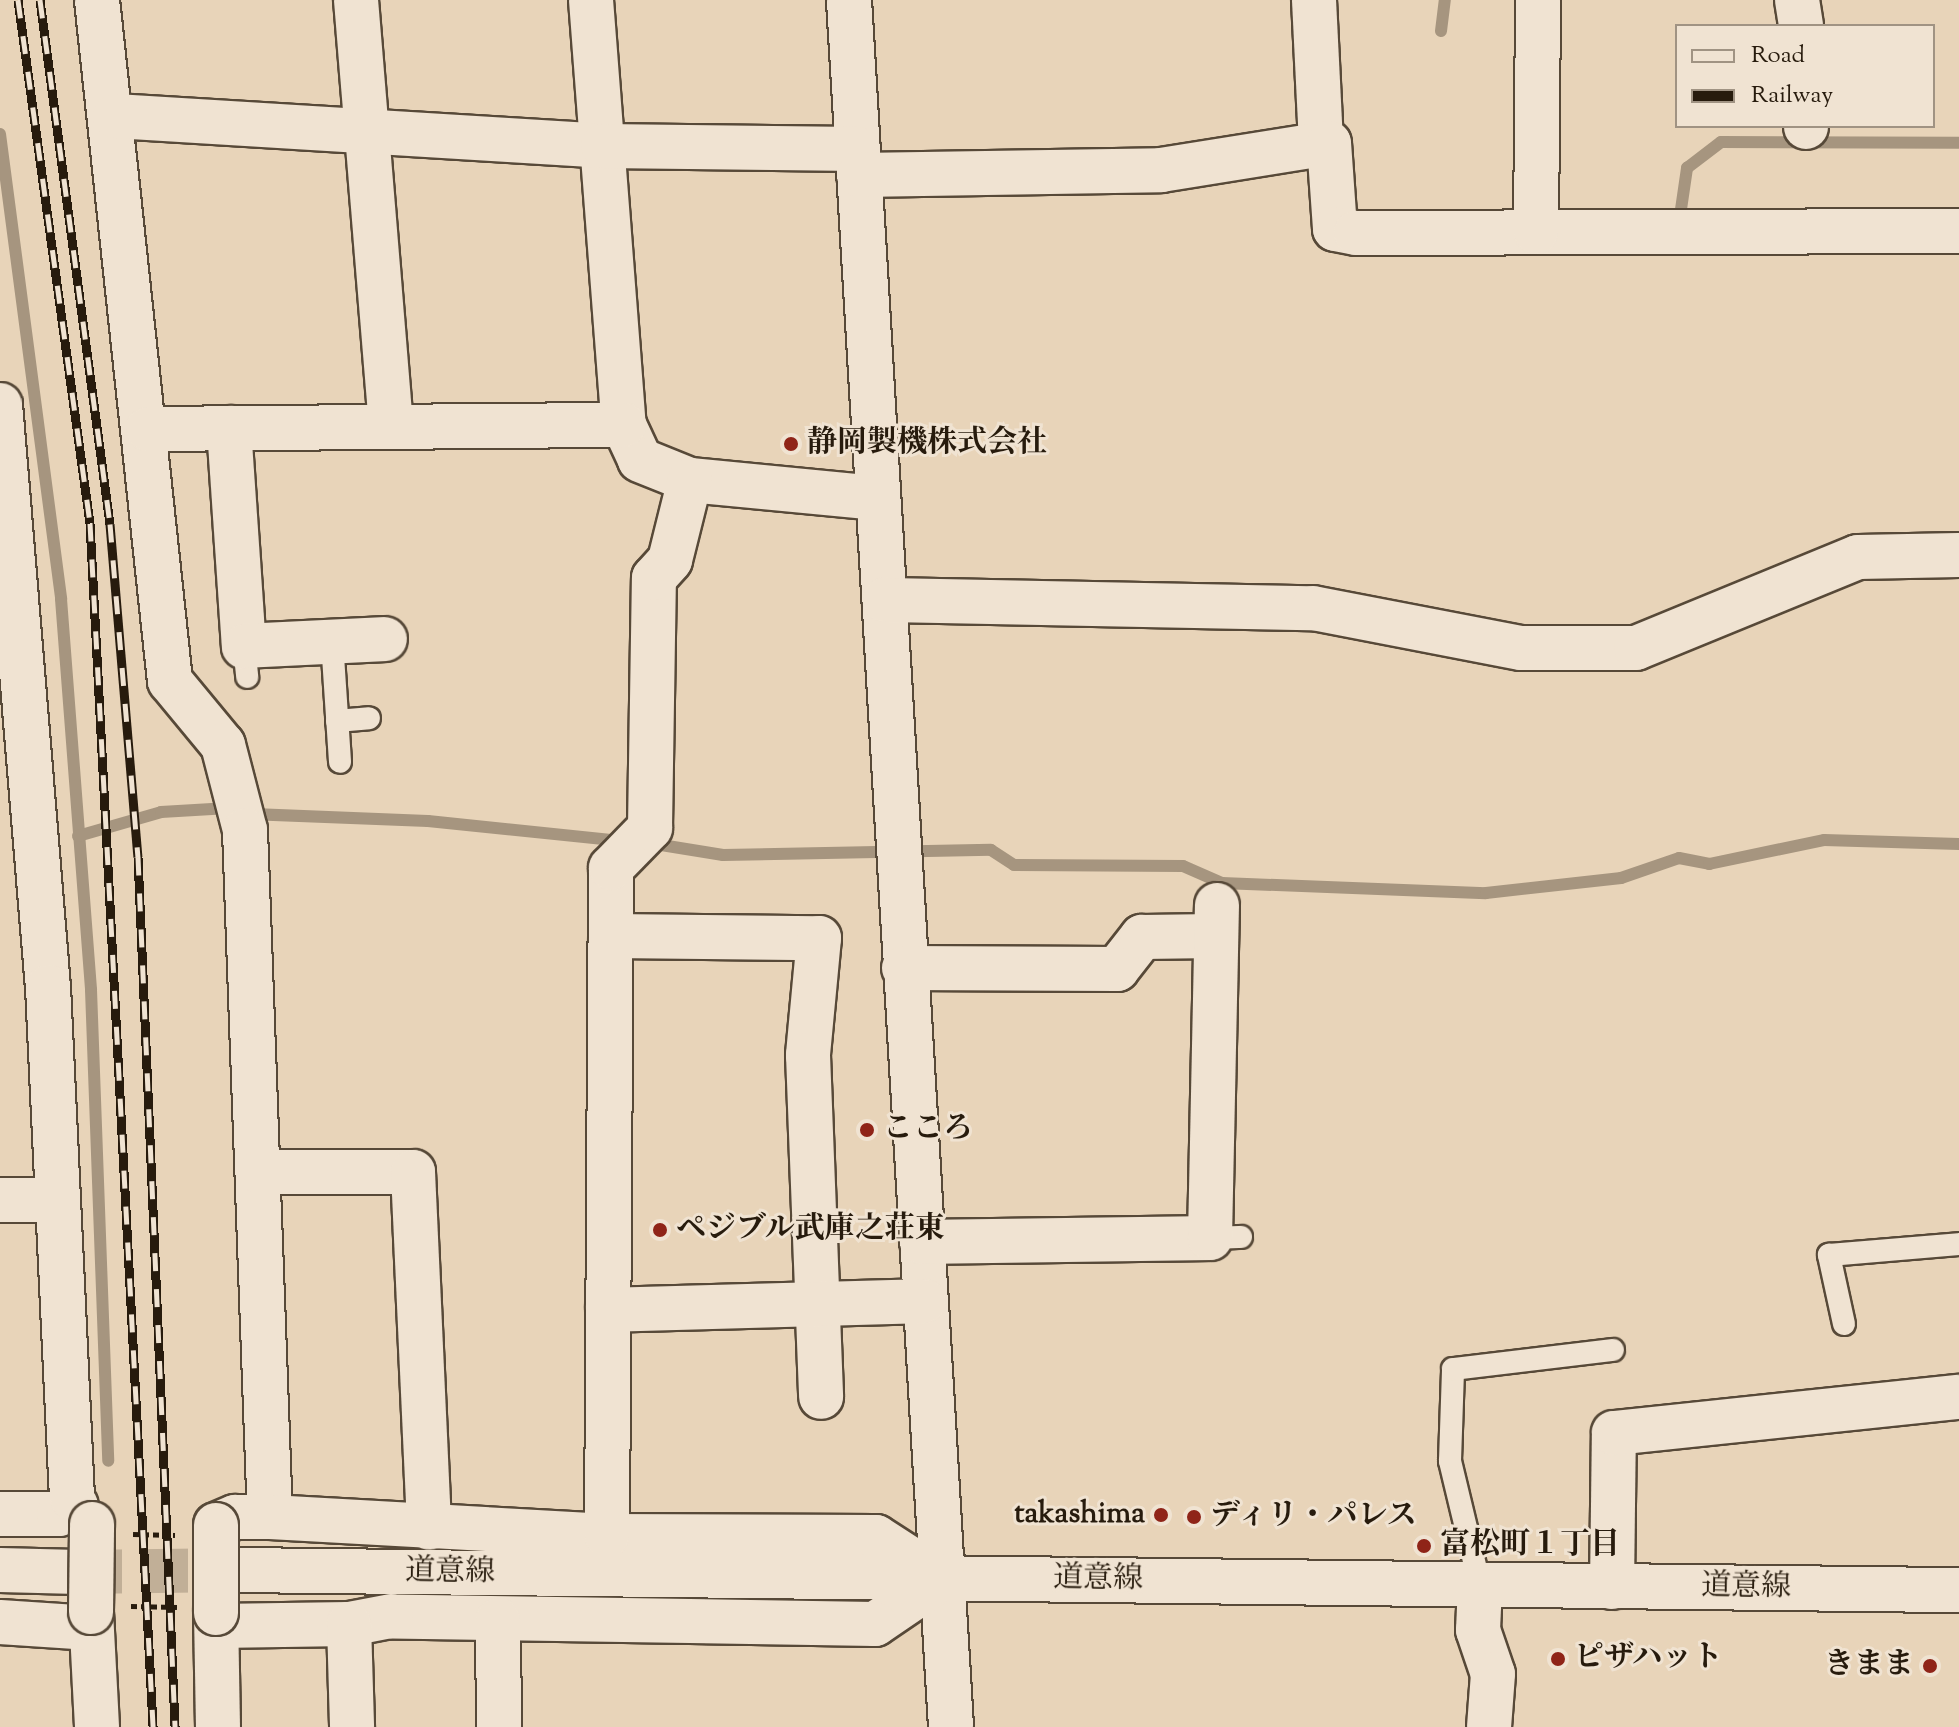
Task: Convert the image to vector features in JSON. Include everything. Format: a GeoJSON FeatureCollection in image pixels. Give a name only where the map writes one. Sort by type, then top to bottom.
{"type":"FeatureCollection","features":[{"type":"Feature","properties":{"kind":"street"},"geometry":{"type":"LineString","coordinates":[[97,0],[115,116],[148,429],[170,681],[223,745],[245,830],[260,1172],[270,1517]]}},
{"type":"Feature","properties":{"kind":"street"},"geometry":{"type":"LineString","coordinates":[[356,0],[391,425]]}},
{"type":"Feature","properties":{"kind":"street"},"geometry":{"type":"LineString","coordinates":[[591,0],[624,425],[640,460],[690,480],[878,498]]}},
{"type":"Feature","properties":{"kind":"street"},"geometry":{"type":"LineString","coordinates":[[849,0],[951,1727]]}},
{"type":"Feature","properties":{"kind":"street"},"geometry":{"type":"LineString","coordinates":[[1314,0],[1321,144]]}},
{"type":"Feature","properties":{"kind":"street"},"geometry":{"type":"LineString","coordinates":[[1536,232],[1538,0]]}},
{"type":"Feature","properties":{"kind":"street"},"geometry":{"type":"LineString","coordinates":[[1797,0],[1801,24]]}},
{"type":"Feature","properties":{"kind":"street"},"geometry":{"type":"LineString","coordinates":[[115,116],[367,134],[859,162],[1161,170],[1329,143],[1335,229],[1959,231]]}},
{"type":"Feature","properties":{"kind":"street"},"geometry":{"type":"LineString","coordinates":[[0,405],[9,573],[80,1509],[100,1616],[97,1727]]}},
{"type":"Feature","properties":{"kind":"street"},"geometry":{"type":"LineString","coordinates":[[148,429],[624,425]]}},
{"type":"Feature","properties":{"kind":"street"},"geometry":{"type":"LineString","coordinates":[[229,428],[245,661],[332,641],[385,639]]}},
{"type":"Feature","properties":{"kind":"street"},"geometry":{"type":"LineString","coordinates":[[607,1536],[611,868],[650,828],[654,578],[670,560],[690,480]]}},
{"type":"Feature","properties":{"kind":"street"},"geometry":{"type":"LineString","coordinates":[[885,600],[1313,608],[1521,648],[1636,648],[1858,557],[1959,555]]}},
{"type":"Feature","properties":{"kind":"street"},"geometry":{"type":"LineString","coordinates":[[904,968],[1117,969],[1142,937],[1217,921],[1226,1238],[922,1242]]}},
{"type":"Feature","properties":{"kind":"street"},"geometry":{"type":"LineString","coordinates":[[611,936],[819,938],[808,1055],[821,1397]]}},
{"type":"Feature","properties":{"kind":"street"},"geometry":{"type":"LineString","coordinates":[[260,1172],[413,1172],[429,1528]]}},
{"type":"Feature","properties":{"kind":"street"},"geometry":{"type":"LineString","coordinates":[[0,1200],[57,1200]]}},
{"type":"Feature","properties":{"kind":"street"},"geometry":{"type":"LineString","coordinates":[[608,1310],[924,1301]]}},
{"type":"Feature","properties":{"kind":"street"},"geometry":{"type":"LineString","coordinates":[[1612,1587],[1614,1433],[1959,1397]]}},
{"type":"Feature","properties":{"kind":"street"},"geometry":{"type":"LineString","coordinates":[[0,1514],[59,1514],[80,1509]]}},
{"type":"Feature","properties":{"kind":"street"},"geometry":{"type":"LineString","coordinates":[[218,1727],[208,1615],[216,1525],[235,1517],[607,1536],[876,1537],[941,1579]]}},
{"type":"Feature","properties":{"kind":"street"},"geometry":{"type":"LineString","coordinates":[[0,1570],[78,1572]]}},
{"type":"Feature","properties":{"kind":"street","name":"道意線"},"geometry":{"type":"LineString","coordinates":[[237,1570],[1959,1590]]}},
{"type":"Feature","properties":{"kind":"street"},"geometry":{"type":"LineString","coordinates":[[208,1615],[349,1624],[391,1616],[875,1624],[941,1579]]}},
{"type":"Feature","properties":{"kind":"street"},"geometry":{"type":"LineString","coordinates":[[1480,1586],[1478,1630],[1493,1674],[1489,1727]]}},
{"type":"Feature","properties":{"kind":"street"},"geometry":{"type":"LineString","coordinates":[[0,1622],[100,1616]]}},
{"type":"Feature","properties":{"kind":"street"},"geometry":{"type":"LineString","coordinates":[[498,1620],[499,1727]]}},
{"type":"Feature","properties":{"kind":"street"},"geometry":{"type":"LineString","coordinates":[[349,1624],[352,1727]]}},
{"type":"Feature","properties":{"kind":"lane"},"geometry":{"type":"LineString","coordinates":[[332,641],[340,762]]}},
{"type":"Feature","properties":{"kind":"lane"},"geometry":{"type":"LineString","coordinates":[[337,721],[369,718]]}},
{"type":"Feature","properties":{"kind":"lane"},"geometry":{"type":"LineString","coordinates":[[1844,1324],[1829,1255],[1959,1244]]}},
{"type":"Feature","properties":{"kind":"lane"},"geometry":{"type":"LineString","coordinates":[[1480,1586],[1450,1461],[1453,1369],[1613,1350]]}},
{"type":"Feature","properties":{"kind":"path"},"geometry":{"type":"LineString","coordinates":[[100,1616],[208,1615]]}},
{"type":"Feature","properties":{"kind":"waterway"},"geometry":{"type":"LineString","coordinates":[[1441,31],[1445,0]]}},
{"type":"Feature","properties":{"kind":"waterway"},"geometry":{"type":"LineString","coordinates":[[0,134],[61,599],[91,990],[108,1461]]}},
{"type":"Feature","properties":{"kind":"waterway"},"geometry":{"type":"LineString","coordinates":[[1679,223],[1687,168],[1721,142],[1959,143]]}},
{"type":"Feature","properties":{"kind":"waterway"},"geometry":{"type":"LineString","coordinates":[[78,836],[161,812],[229,808]]}},
{"type":"Feature","properties":{"kind":"waterway"},"geometry":{"type":"LineString","coordinates":[[251,814],[428,821],[623,841]]}},
{"type":"Feature","properties":{"kind":"waterway"},"geometry":{"type":"LineString","coordinates":[[649,843],[723,855],[991,850],[1014,865],[1183,866],[1222,883],[1486,893],[1621,878],[1679,858],[1709,864],[1824,840],[1959,844]]}},
{"type":"Feature","properties":{"kind":"tunnel"},"geometry":{"type":"LineString","coordinates":[[78,1572],[237,1570]]}},
{"type":"Feature","properties":{"kind":"railway"},"geometry":{"type":"LineString","coordinates":[[18,0],[90,523],[153,1727]]}},
{"type":"Feature","properties":{"kind":"railway"},"geometry":{"type":"LineString","coordinates":[[40,0],[110,524],[138,857],[175,1727]]}},
{"type":"Feature","properties":{"kind":"place","name":"静岡製機株式会社"},"geometry":{"type":"Point","coordinates":[791,444]}},
{"type":"Feature","properties":{"kind":"place","name":"こころ"},"geometry":{"type":"Point","coordinates":[867,1130]}},
{"type":"Feature","properties":{"kind":"place","name":"ペジブル武庫之荘東"},"geometry":{"type":"Point","coordinates":[660,1230]}},
{"type":"Feature","properties":{"kind":"place","name":"takashima"},"geometry":{"type":"Point","coordinates":[1161,1515]}},
{"type":"Feature","properties":{"kind":"place","name":"ディリ・パレス"},"geometry":{"type":"Point","coordinates":[1194,1517]}},
{"type":"Feature","properties":{"kind":"place","name":"富松町１丁目"},"geometry":{"type":"Point","coordinates":[1424,1546]}},
{"type":"Feature","properties":{"kind":"place","name":"ピザハット"},"geometry":{"type":"Point","coordinates":[1558,1659]}},
{"type":"Feature","properties":{"kind":"place","name":"きまま"},"geometry":{"type":"Point","coordinates":[1930,1666]}}]}
